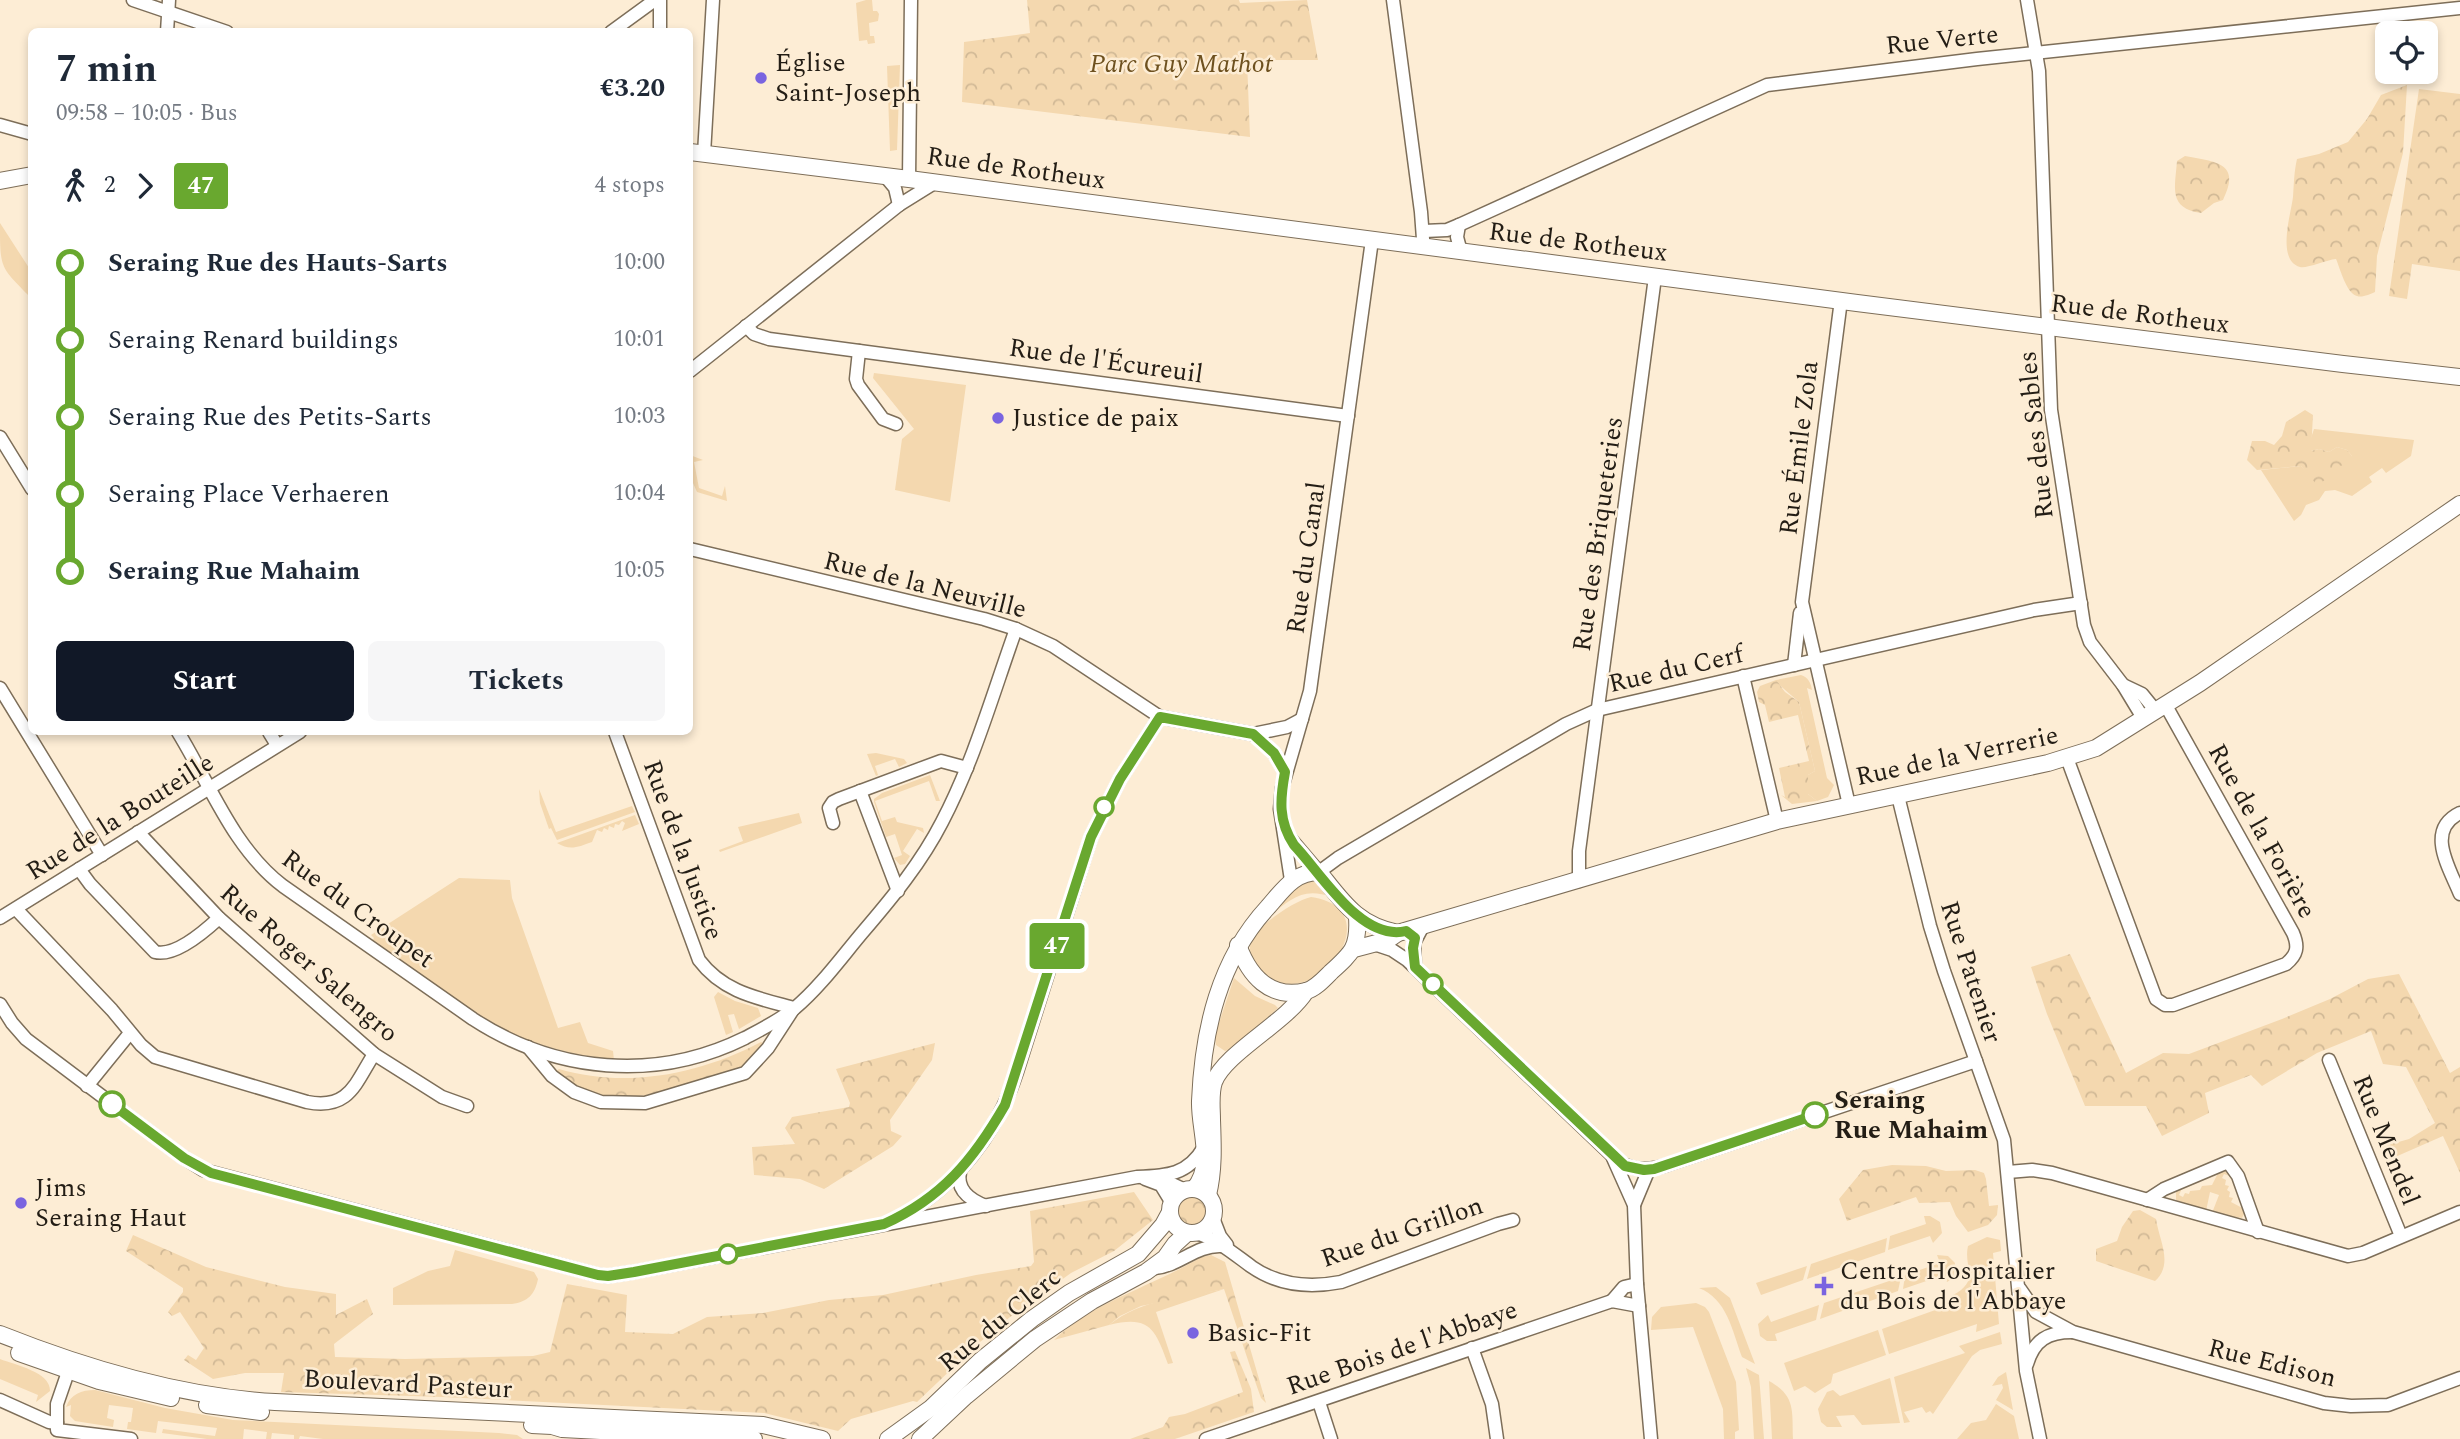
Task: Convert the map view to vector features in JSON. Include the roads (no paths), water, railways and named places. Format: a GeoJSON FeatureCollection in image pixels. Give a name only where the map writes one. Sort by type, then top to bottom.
{"type":"FeatureCollection","features":[{"type":"Feature","properties":{"kind":"street"},"geometry":{"type":"LineString","coordinates":[[133,0],[168,6],[218,28]]}},
{"type":"Feature","properties":{"kind":"street"},"geometry":{"type":"LineString","coordinates":[[617,28],[658,0]]}},
{"type":"Feature","properties":{"kind":"street"},"geometry":{"type":"LineString","coordinates":[[658,0],[660,28]]}},
{"type":"Feature","properties":{"kind":"street"},"geometry":{"type":"LineString","coordinates":[[697,153],[713,0]]}},
{"type":"Feature","properties":{"kind":"street"},"geometry":{"type":"LineString","coordinates":[[903,200],[914,187],[909,179],[911,0]]}},
{"type":"Feature","properties":{"kind":"street"},"geometry":{"type":"LineString","coordinates":[[1393,0],[1423,239]]}},
{"type":"Feature","properties":{"kind":"street","name":"Rue des Sables"},"geometry":{"type":"LineString","coordinates":[[2027,0],[2038,53],[2051,410],[2084,625],[2090,642],[2123,685],[2154,711]]}},
{"type":"Feature","properties":{"kind":"street"},"geometry":{"type":"LineString","coordinates":[[167,28],[168,6]]}},
{"type":"Feature","properties":{"kind":"street","name":"Rue Verte"},"geometry":{"type":"LineString","coordinates":[[1423,239],[1767,85],[2460,8]]}},
{"type":"Feature","properties":{"kind":"street"},"geometry":{"type":"LineString","coordinates":[[0,125],[28,133]]}},
{"type":"Feature","properties":{"kind":"street","name":"Rue de Rotheux"},"geometry":{"type":"LineString","coordinates":[[697,153],[1372,240],[1423,239],[1461,252],[2460,377]]}},
{"type":"Feature","properties":{"kind":"street"},"geometry":{"type":"LineString","coordinates":[[0,181],[28,176]]}},
{"type":"Feature","properties":{"kind":"street"},"geometry":{"type":"LineString","coordinates":[[885,176],[903,200]]}},
{"type":"Feature","properties":{"kind":"street"},"geometry":{"type":"LineString","coordinates":[[693,369],[903,200],[936,182]]}},
{"type":"Feature","properties":{"kind":"street"},"geometry":{"type":"LineString","coordinates":[[1459,225],[1457,237],[1461,252]]}},
{"type":"Feature","properties":{"kind":"street","name":"Rue du Canal"},"geometry":{"type":"LineString","coordinates":[[1291,880],[1280,800],[1285,772],[1310,691],[1372,240]]}},
{"type":"Feature","properties":{"kind":"street","name":"Rue des Briqueteries"},"geometry":{"type":"LineString","coordinates":[[1579,881],[1579,850],[1656,277]]}},
{"type":"Feature","properties":{"kind":"street","name":"Rue Émile Zola"},"geometry":{"type":"LineString","coordinates":[[1794,665],[1841,300]]}},
{"type":"Feature","properties":{"kind":"street","name":"Rue de l'Écureuil"},"geometry":{"type":"LineString","coordinates":[[746,326],[754,334],[769,339],[1348,416]]}},
{"type":"Feature","properties":{"kind":"street"},"geometry":{"type":"LineString","coordinates":[[859,351],[856,379],[858,385],[883,419],[895,424]]}},
{"type":"Feature","properties":{"kind":"street"},"geometry":{"type":"LineString","coordinates":[[0,437],[28,482]]}},
{"type":"Feature","properties":{"kind":"street","name":"Rue de la Verrerie"},"geometry":{"type":"LineString","coordinates":[[1354,949],[1777,821],[2067,758],[2104,744],[2344,586],[2370,565],[2460,504]]}},
{"type":"Feature","properties":{"kind":"street","name":"Rue de la Neuville"},"geometry":{"type":"LineString","coordinates":[[693,550],[1016,629],[1053,646],[1160,717],[1253,734],[1287,727],[1302,719]]}},
{"type":"Feature","properties":{"kind":"street","name":"Rue Émile Zola"},"geometry":{"type":"LineString","coordinates":[[1802,602],[1849,805]]}},
{"type":"Feature","properties":{"kind":"street","name":"Rue du Cerf"},"geometry":{"type":"LineString","coordinates":[[1319,872],[1338,858],[1566,724],[1597,710],[2034,610],[2081,603]]}},
{"type":"Feature","properties":{"kind":"street","name":"Rue du Croupet"},"geometry":{"type":"LineString","coordinates":[[180,735],[247,850],[270,876],[473,1019],[500,1036],[563,1058],[601,1066],[668,1064],[712,1052],[736,1042],[759,1031],[794,1008],[822,980],[898,891],[933,839],[967,768],[1016,629]]}},
{"type":"Feature","properties":{"kind":"street"},"geometry":{"type":"LineString","coordinates":[[1743,676],[1777,821]]}},
{"type":"Feature","properties":{"kind":"street"},"geometry":{"type":"LineString","coordinates":[[0,688],[28,734]]}},
{"type":"Feature","properties":{"kind":"street","name":"Rue de la Forière"},"geometry":{"type":"LineString","coordinates":[[2067,758],[2156,999],[2165,1005],[2173,1005],[2286,964],[2296,951],[2297,943],[2293,933],[2154,711]]}},
{"type":"Feature","properties":{"kind":"street"},"geometry":{"type":"LineString","coordinates":[[884,1224],[932,1197],[960,1172],[988,1133],[1012,1089],[1100,817],[1120,779],[1160,717]]}},
{"type":"Feature","properties":{"kind":"street"},"geometry":{"type":"LineString","coordinates":[[1253,734],[1274,753],[1285,772]]}},
{"type":"Feature","properties":{"kind":"street"},"geometry":{"type":"LineString","coordinates":[[29,735],[102,855]]}},
{"type":"Feature","properties":{"kind":"street"},"geometry":{"type":"LineString","coordinates":[[271,735],[277,746]]}},
{"type":"Feature","properties":{"kind":"street","name":"Rue de la Bouteille"},"geometry":{"type":"LineString","coordinates":[[0,918],[295,735]]}},
{"type":"Feature","properties":{"kind":"street","name":"Rue de la Justice"},"geometry":{"type":"LineString","coordinates":[[616,735],[699,960],[708,972],[733,990],[794,1008]]}},
{"type":"Feature","properties":{"kind":"street"},"geometry":{"type":"LineString","coordinates":[[833,823],[829,808],[833,802],[941,761],[967,768]]}},
{"type":"Feature","properties":{"kind":"street"},"geometry":{"type":"LineString","coordinates":[[860,791],[898,891]]}},
{"type":"Feature","properties":{"kind":"street","name":"Rue Patenier"},"geometry":{"type":"LineString","coordinates":[[1898,796],[1930,926],[2001,1129],[2007,1166],[2026,1371],[2039,1439]]}},
{"type":"Feature","properties":{"kind":"street"},"geometry":{"type":"LineString","coordinates":[[2460,813],[2447,821],[2440,838],[2460,894]]}},
{"type":"Feature","properties":{"kind":"street","name":"Rue Roger Salengro"},"geometry":{"type":"LineString","coordinates":[[138,832],[219,918],[374,1054],[442,1097],[467,1106]]}},
{"type":"Feature","properties":{"kind":"street"},"geometry":{"type":"LineString","coordinates":[[1285,832],[1357,917],[1372,926],[1411,932]]}},
{"type":"Feature","properties":{"kind":"street"},"geometry":{"type":"LineString","coordinates":[[79,869],[155,952],[171,952],[202,933],[219,918]]}},
{"type":"Feature","properties":{"kind":"street"},"geometry":{"type":"LineString","coordinates":[[1196,1191],[1205,1168],[1206,1036],[1230,960],[1252,924],[1291,880],[1301,874],[1319,872]]}},
{"type":"Feature","properties":{"kind":"street"},"geometry":{"type":"LineString","coordinates":[[16,909],[149,1053],[163,1060],[318,1104],[334,1103],[345,1097],[374,1054]]}},
{"type":"Feature","properties":{"kind":"street"},"geometry":{"type":"LineString","coordinates":[[1238,945],[1248,970],[1261,982],[1280,991],[1306,991],[1313,988],[1354,949],[1358,936],[1357,917]]}},
{"type":"Feature","properties":{"kind":"street"},"geometry":{"type":"LineString","coordinates":[[1401,955],[1397,946],[1411,932]]}},
{"type":"Feature","properties":{"kind":"street"},"geometry":{"type":"LineString","coordinates":[[1411,932],[1415,967]]}},
{"type":"Feature","properties":{"kind":"street"},"geometry":{"type":"LineString","coordinates":[[1374,944],[1387,947],[1415,967],[1625,1166],[1649,1170],[1976,1061]]}},
{"type":"Feature","properties":{"kind":"street"},"geometry":{"type":"LineString","coordinates":[[1171,1208],[1178,1194],[1196,1191],[1213,1168],[1206,1113],[1212,1087],[1219,1073],[1295,1005],[1306,991]]}},
{"type":"Feature","properties":{"kind":"street"},"geometry":{"type":"LineString","coordinates":[[0,1004],[26,1038],[203,1170],[598,1275],[634,1272],[1185,1170],[1197,1159],[1204,1147]]}},
{"type":"Feature","properties":{"kind":"street","name":"Rue du Croupet"},"geometry":{"type":"LineString","coordinates":[[528,1047],[552,1076],[574,1092],[601,1102],[645,1103],[745,1073],[768,1048],[794,1008]]}},
{"type":"Feature","properties":{"kind":"street"},"geometry":{"type":"LineString","coordinates":[[87,1086],[130,1033]]}},
{"type":"Feature","properties":{"kind":"street","name":"Rue Mendel"},"geometry":{"type":"LineString","coordinates":[[2329,1060],[2401,1236]]}},
{"type":"Feature","properties":{"kind":"street"},"geometry":{"type":"LineString","coordinates":[[1611,1154],[1634,1205],[1637,1284],[1651,1439]]}},
{"type":"Feature","properties":{"kind":"street"},"geometry":{"type":"LineString","coordinates":[[2147,1200],[2164,1189],[2228,1163],[2238,1176],[2258,1231]]}},
{"type":"Feature","properties":{"kind":"street"},"geometry":{"type":"LineString","coordinates":[[2007,1166],[2052,1173],[2348,1256],[2363,1254],[2460,1212]]}},
{"type":"Feature","properties":{"kind":"street"},"geometry":{"type":"LineString","coordinates":[[1634,1205],[1649,1170]]}},
{"type":"Feature","properties":{"kind":"street"},"geometry":{"type":"LineString","coordinates":[[960,1172],[960,1184],[966,1195],[986,1206]]}},
{"type":"Feature","properties":{"kind":"street"},"geometry":{"type":"LineString","coordinates":[[1137,1177],[1160,1185],[1175,1224],[1191,1233],[1206,1228],[1213,1219],[1214,1206],[1196,1191],[1155,1176]]}},
{"type":"Feature","properties":{"kind":"street","name":"Rue du Clerc"},"geometry":{"type":"LineString","coordinates":[[888,1439],[931,1408],[980,1361],[1032,1319],[1069,1293],[1138,1254],[1163,1225],[1171,1208]]}},
{"type":"Feature","properties":{"kind":"street","name":"Rue du Grillon"},"geometry":{"type":"LineString","coordinates":[[1213,1219],[1226,1248]]}},
{"type":"Feature","properties":{"kind":"street","name":"Rue du Grillon"},"geometry":{"type":"LineString","coordinates":[[1191,1233],[1210,1237],[1253,1268],[1273,1278],[1306,1285],[1329,1284],[1513,1220]]}},
{"type":"Feature","properties":{"kind":"street","name":"Rue du Clerc"},"geometry":{"type":"LineString","coordinates":[[920,1439],[966,1396],[1063,1318],[1152,1268],[1165,1258],[1175,1244],[1191,1233]]}},
{"type":"Feature","properties":{"kind":"street"},"geometry":{"type":"LineString","coordinates":[[1152,1268],[1168,1265],[1209,1246],[1226,1248]]}},
{"type":"Feature","properties":{"kind":"street"},"geometry":{"type":"LineString","coordinates":[[2016,1280],[2030,1306],[2052,1327]]}},
{"type":"Feature","properties":{"kind":"street","name":"Rue Bois de l'Abbaye"},"geometry":{"type":"LineString","coordinates":[[1612,1301],[1624,1287],[1637,1284]]}},
{"type":"Feature","properties":{"kind":"street","name":"Rue Bois de l'Abbaye"},"geometry":{"type":"LineString","coordinates":[[1206,1439],[1612,1301],[1639,1306]]}},
{"type":"Feature","properties":{"kind":"street"},"geometry":{"type":"LineString","coordinates":[[2020,1322],[2036,1331],[2052,1327]]}},
{"type":"Feature","properties":{"kind":"street"},"geometry":{"type":"LineString","coordinates":[[2026,1371],[2036,1343],[2052,1327]]}},
{"type":"Feature","properties":{"kind":"street","name":"Rue Edison"},"geometry":{"type":"LineString","coordinates":[[2052,1327],[2324,1403],[2351,1406],[2388,1405],[2460,1378]]}},
{"type":"Feature","properties":{"kind":"street","name":"Boulevard Pasteur"},"geometry":{"type":"LineString","coordinates":[[0,1334],[86,1365],[197,1393],[253,1401],[763,1425],[822,1439]]}},
{"type":"Feature","properties":{"kind":"street","name":"Boulevard Pasteur"},"geometry":{"type":"LineString","coordinates":[[0,1346],[68,1372],[142,1392],[250,1412],[538,1432],[562,1429],[754,1439]]}},
{"type":"Feature","properties":{"kind":"street"},"geometry":{"type":"LineString","coordinates":[[1472,1348],[1492,1404],[1497,1439]]}},
{"type":"Feature","properties":{"kind":"street"},"geometry":{"type":"LineString","coordinates":[[58,1356],[68,1372]]}},
{"type":"Feature","properties":{"kind":"street"},"geometry":{"type":"LineString","coordinates":[[57,1431],[57,1404],[68,1372],[86,1365]]}},
{"type":"Feature","properties":{"kind":"street","name":"Rue du Clerc"},"geometry":{"type":"LineString","coordinates":[[936,1439],[963,1407],[966,1396]]}},
{"type":"Feature","properties":{"kind":"street"},"geometry":{"type":"LineString","coordinates":[[0,1400],[49,1422],[57,1431],[131,1439]]}},
{"type":"Feature","properties":{"kind":"street"},"geometry":{"type":"LineString","coordinates":[[1319,1402],[1332,1439]]}},
{"type":"Feature","properties":{"kind":"place","name":"Église Saint-Joseph"},"geometry":{"type":"Point","coordinates":[761,78]}},
{"type":"Feature","properties":{"kind":"place","name":"Justice de paix"},"geometry":{"type":"Point","coordinates":[998,418]}},
{"type":"Feature","properties":{"kind":"place","name":"Seraing Rue Mahaim"},"geometry":{"type":"Point","coordinates":[1815,1115]}},
{"type":"Feature","properties":{"kind":"place","name":"Jims Seraing Haut"},"geometry":{"type":"Point","coordinates":[21,1203]}},
{"type":"Feature","properties":{"kind":"place","name":"Centre Hospitalier du Bois de l'Abbaye"},"geometry":{"type":"Point","coordinates":[1824,1286]}},
{"type":"Feature","properties":{"kind":"place","name":"Basic-Fit"},"geometry":{"type":"Point","coordinates":[1193,1333]}},
{"type":"Feature","properties":{"kind":"park label","name":"Parc Guy Mathot"},"geometry":{"type":"Point","coordinates":[1181,64]}}]}
